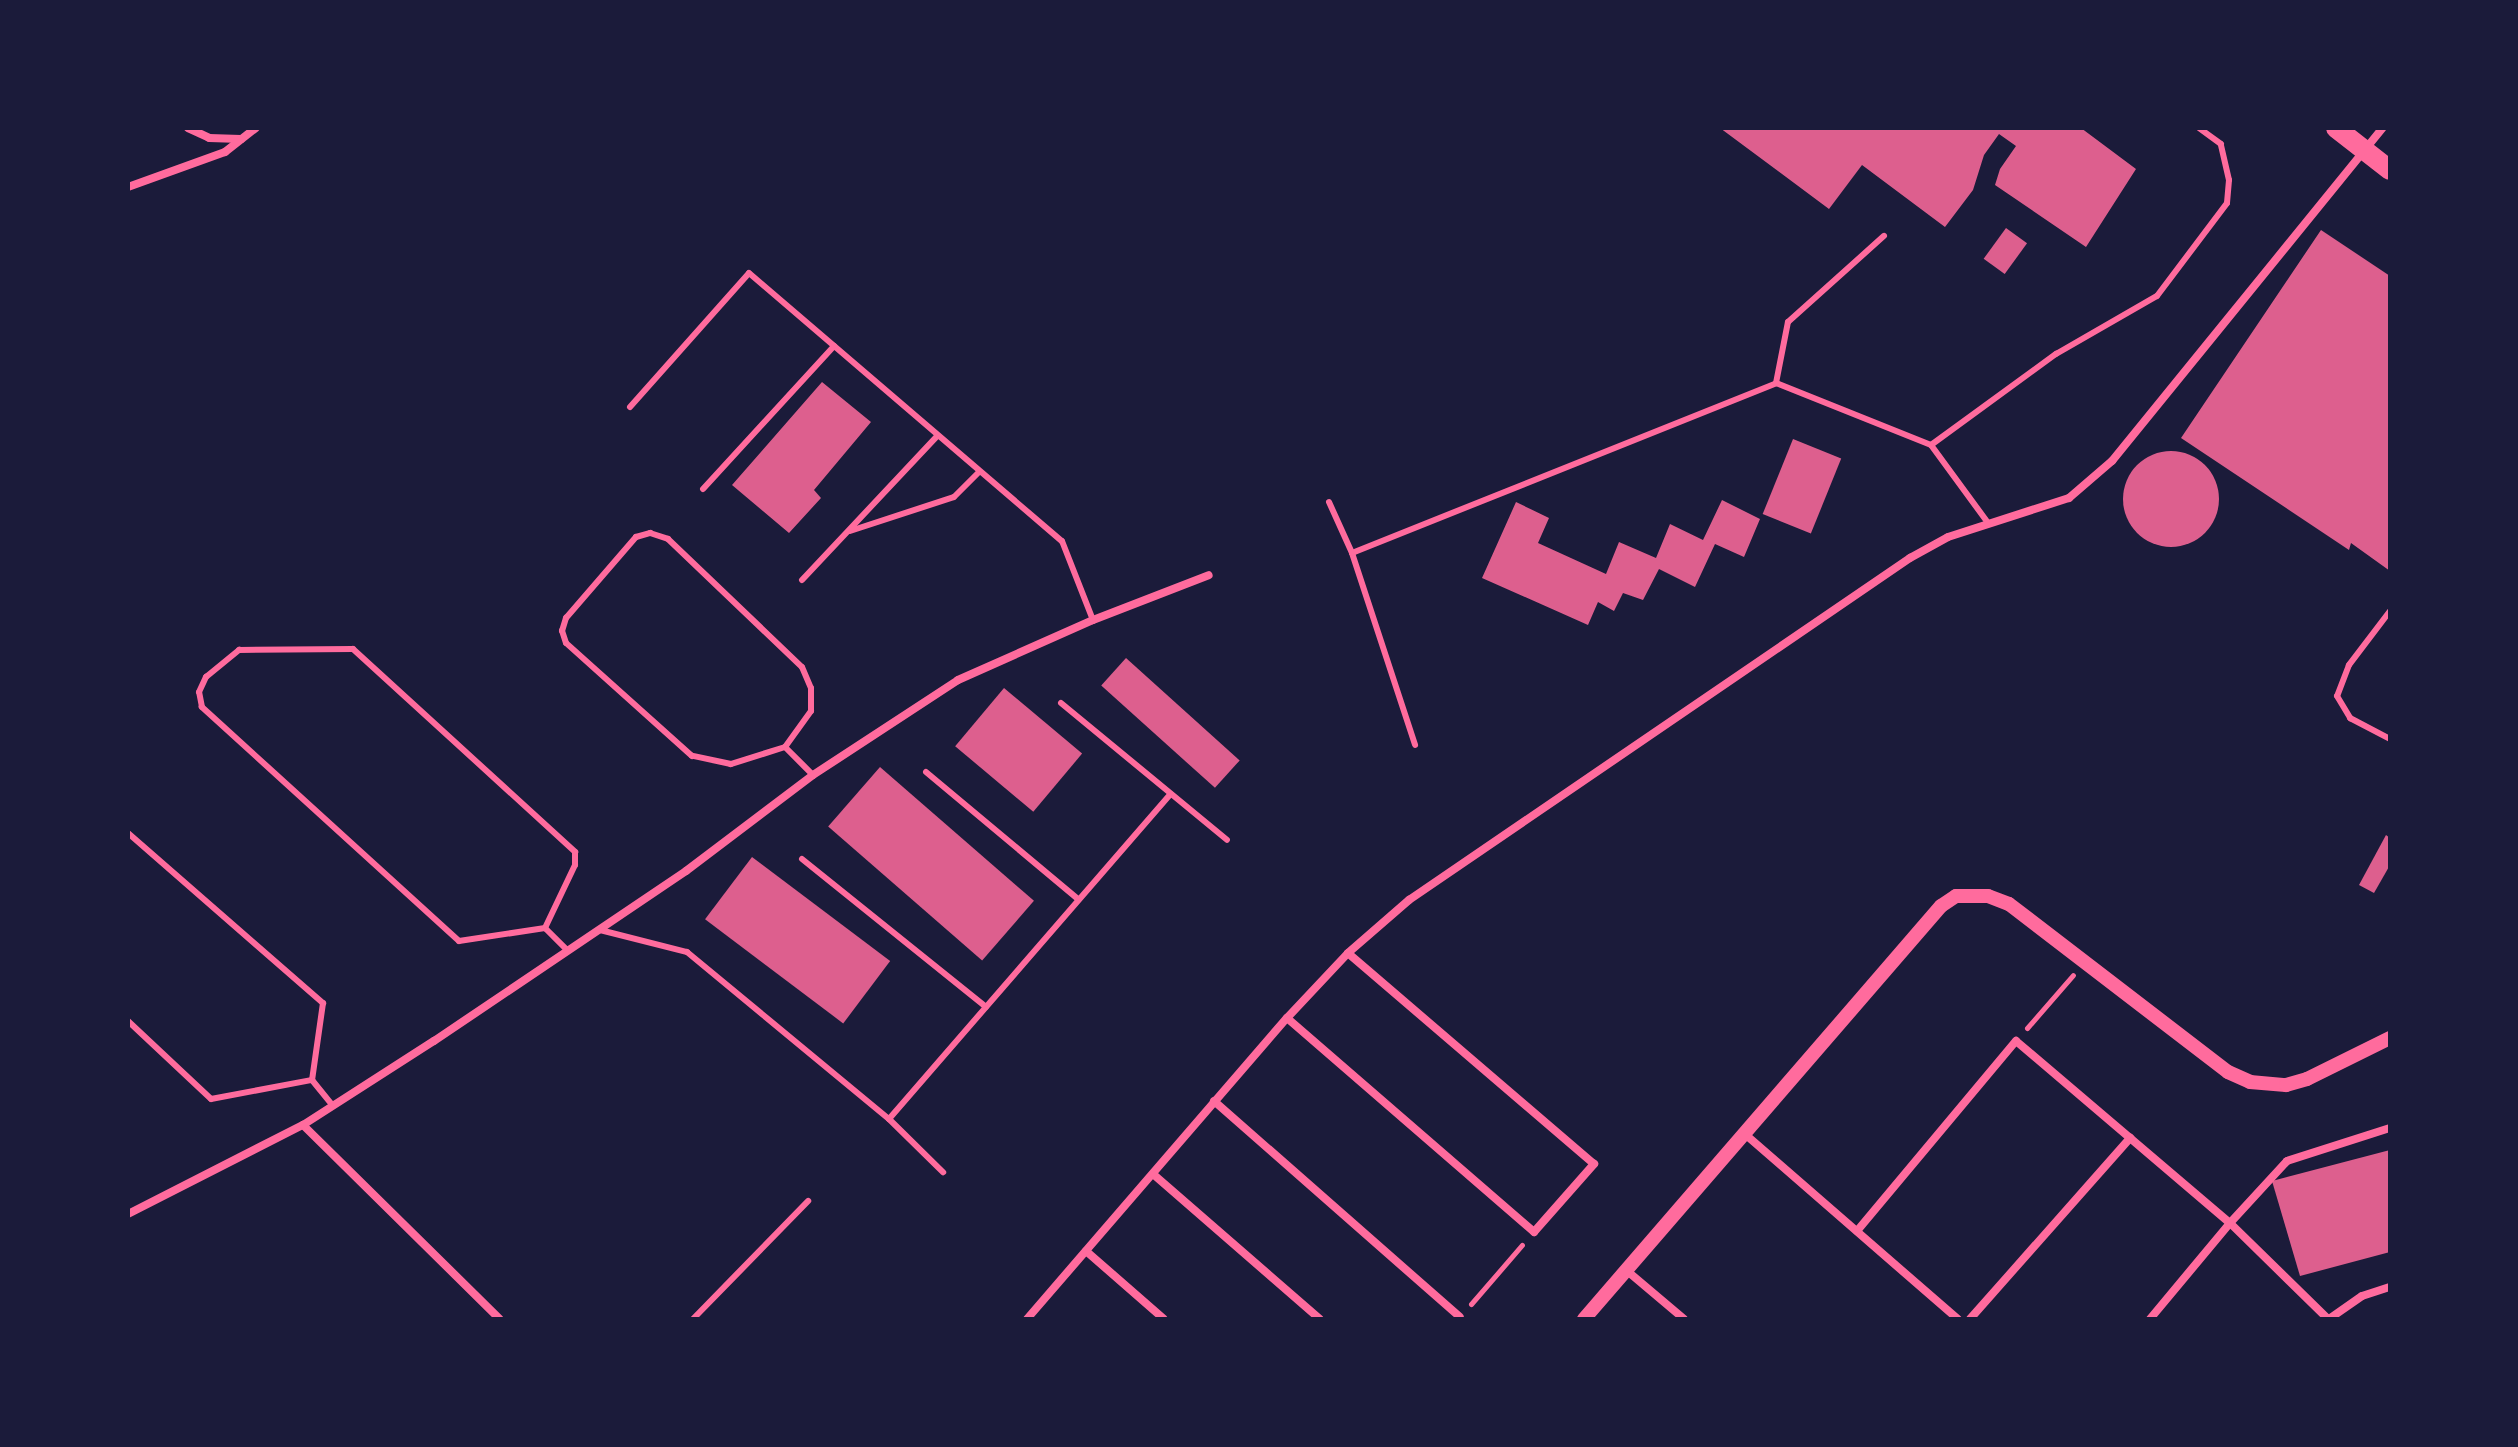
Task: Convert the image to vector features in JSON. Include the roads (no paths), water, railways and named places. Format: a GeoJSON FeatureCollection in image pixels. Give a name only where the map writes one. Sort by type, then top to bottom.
{"type":"FeatureCollection","features":[{"type":"Feature","properties":{"kind":"main road"},"geometry":{"type":"LineString","coordinates":[[2336,128],[2390,170]]}},
{"type":"Feature","properties":{"kind":"street"},"geometry":{"type":"LineString","coordinates":[[188,128],[209,138],[244,139]]}},
{"type":"Feature","properties":{"kind":"street"},"geometry":{"type":"LineString","coordinates":[[128,187],[225,152],[256,128]]}},
{"type":"Feature","properties":{"kind":"street"},"geometry":{"type":"LineString","coordinates":[[1027,1319],[1287,1018],[1348,953],[1409,900],[1867,586],[1948,537],[2069,498],[2112,461],[2383,128]]}},
{"type":"Feature","properties":{"kind":"street"},"geometry":{"type":"LineString","coordinates":[[128,1214],[303,1125],[333,1106],[600,930],[686,871],[813,775],[958,680],[1093,620],[1209,575]]}},
{"type":"Feature","properties":{"kind":"street"},"geometry":{"type":"LineString","coordinates":[[1584,1319],[1941,906],[1965,894],[1988,896],[2009,904],[2082,964],[2228,1072],[2250,1082],[2286,1085],[2390,1038]]}},
{"type":"Feature","properties":{"kind":"street"},"geometry":{"type":"LineString","coordinates":[[1287,1018],[1534,1232],[1594,1164],[1348,953]]}},
{"type":"Feature","properties":{"kind":"street"},"geometry":{"type":"LineString","coordinates":[[1857,1231],[2016,1041],[2230,1223],[2328,1319],[2362,1296],[2390,1287]]}},
{"type":"Feature","properties":{"kind":"street"},"geometry":{"type":"LineString","coordinates":[[1214,1101],[1460,1317]]}},
{"type":"Feature","properties":{"kind":"street"},"geometry":{"type":"LineString","coordinates":[[303,1125],[500,1319]]}},
{"type":"Feature","properties":{"kind":"street"},"geometry":{"type":"LineString","coordinates":[[2150,1319],[2230,1223],[2287,1161],[2390,1128]]}},
{"type":"Feature","properties":{"kind":"street"},"geometry":{"type":"LineString","coordinates":[[1746,1135],[1958,1319]]}},
{"type":"Feature","properties":{"kind":"street"},"geometry":{"type":"LineString","coordinates":[[1970,1319],[2130,1138]]}},
{"type":"Feature","properties":{"kind":"street"},"geometry":{"type":"LineString","coordinates":[[1153,1174],[1320,1319]]}},
{"type":"Feature","properties":{"kind":"street"},"geometry":{"type":"LineString","coordinates":[[1086,1251],[1164,1319]]}},
{"type":"Feature","properties":{"kind":"street"},"geometry":{"type":"LineString","coordinates":[[1626,1270],[1684,1319]]}},
{"type":"Feature","properties":{"kind":"lane"},"geometry":{"type":"LineString","coordinates":[[1931,445],[2056,354],[2157,296],[2227,203],[2229,180],[2221,144],[2199,128]]}},
{"type":"Feature","properties":{"kind":"lane"},"geometry":{"type":"LineString","coordinates":[[1776,383],[1788,322],[1884,236]]}},
{"type":"Feature","properties":{"kind":"lane"},"geometry":{"type":"LineString","coordinates":[[630,407],[749,273],[1062,541],[1093,620]]}},
{"type":"Feature","properties":{"kind":"lane"},"geometry":{"type":"LineString","coordinates":[[703,489],[834,346]]}},
{"type":"Feature","properties":{"kind":"lane"},"geometry":{"type":"LineString","coordinates":[[1352,553],[1776,383],[1931,445],[1988,523]]}},
{"type":"Feature","properties":{"kind":"lane"},"geometry":{"type":"LineString","coordinates":[[802,580],[937,436]]}},
{"type":"Feature","properties":{"kind":"lane"},"geometry":{"type":"LineString","coordinates":[[847,532],[954,497],[979,472]]}},
{"type":"Feature","properties":{"kind":"lane"},"geometry":{"type":"LineString","coordinates":[[1329,502],[1352,553],[1415,745]]}},
{"type":"Feature","properties":{"kind":"lane"},"geometry":{"type":"LineString","coordinates":[[650,533],[668,539],[802,667],[811,688],[811,711],[785,747],[731,764],[692,756],[566,643],[562,631],[566,618],[636,537],[650,533]]}},
{"type":"Feature","properties":{"kind":"lane"},"geometry":{"type":"LineString","coordinates":[[2390,611],[2349,665],[2337,696],[2350,718],[2390,739]]}},
{"type":"Feature","properties":{"kind":"lane"},"geometry":{"type":"LineString","coordinates":[[353,649],[575,852],[575,865],[545,928],[459,941],[202,707],[199,692],[206,677],[239,650],[353,649]]}},
{"type":"Feature","properties":{"kind":"lane"},"geometry":{"type":"LineString","coordinates":[[1061,703],[1227,840]]}},
{"type":"Feature","properties":{"kind":"lane"},"geometry":{"type":"LineString","coordinates":[[785,747],[813,775]]}},
{"type":"Feature","properties":{"kind":"lane"},"geometry":{"type":"LineString","coordinates":[[926,772],[1079,900]]}},
{"type":"Feature","properties":{"kind":"lane"},"geometry":{"type":"LineString","coordinates":[[889,1119],[1171,794]]}},
{"type":"Feature","properties":{"kind":"lane"},"geometry":{"type":"LineString","coordinates":[[128,833],[323,1003],[312,1080],[333,1106]]}},
{"type":"Feature","properties":{"kind":"lane"},"geometry":{"type":"LineString","coordinates":[[802,859],[986,1007]]}},
{"type":"Feature","properties":{"kind":"lane"},"geometry":{"type":"LineString","coordinates":[[545,928],[567,950]]}},
{"type":"Feature","properties":{"kind":"lane"},"geometry":{"type":"LineString","coordinates":[[600,930],[687,952],[889,1119],[943,1172]]}},
{"type":"Feature","properties":{"kind":"lane"},"geometry":{"type":"LineString","coordinates":[[128,1021],[211,1099],[312,1080]]}},
{"type":"Feature","properties":{"kind":"lane"},"geometry":{"type":"LineString","coordinates":[[693,1319],[808,1201]]}}]}
